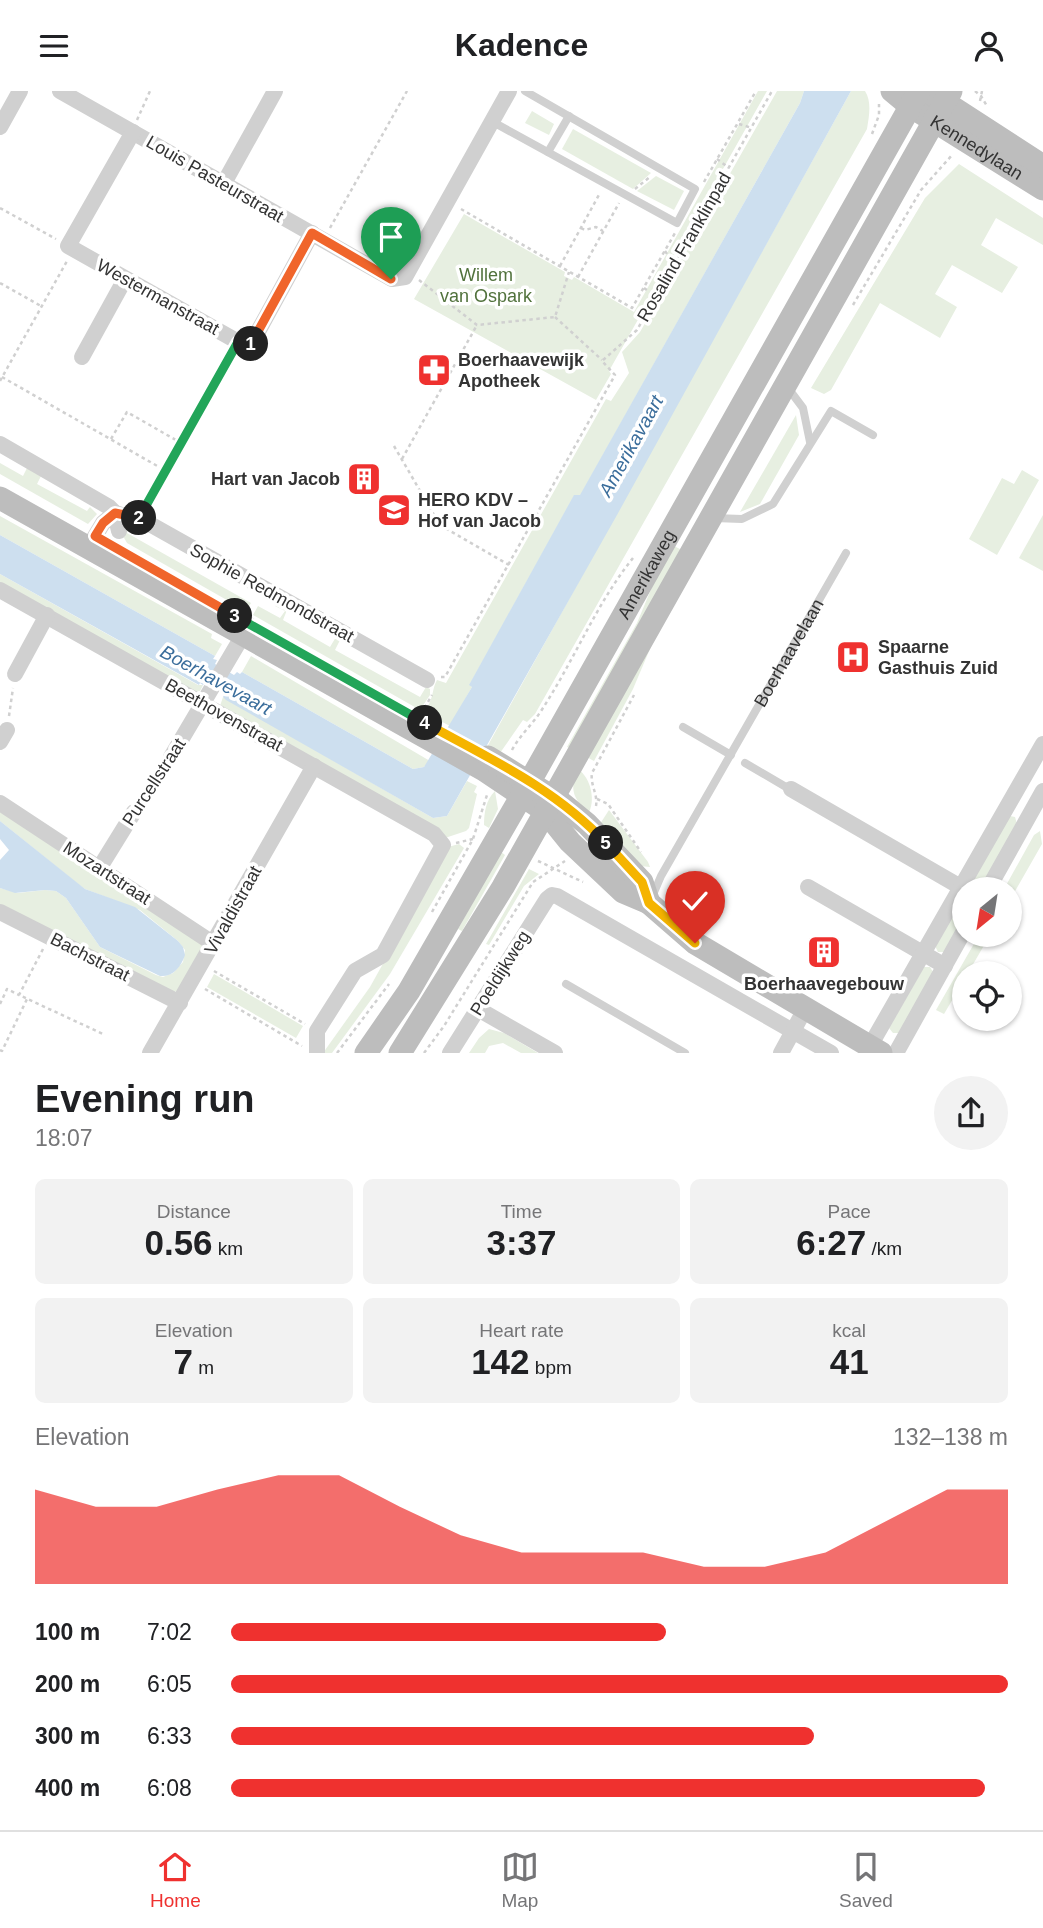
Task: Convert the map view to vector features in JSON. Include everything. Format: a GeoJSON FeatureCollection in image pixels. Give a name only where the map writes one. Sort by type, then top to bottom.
{"type":"FeatureCollection","features":[{"type":"Feature","properties":{"kind":"main road"},"geometry":{"type":"LineString","coordinates":[[892,91],[931,100]]}},
{"type":"Feature","properties":{"kind":"main road","name":"Kennedylaan"},"geometry":{"type":"LineString","coordinates":[[931,100],[1043,166]]}},
{"type":"Feature","properties":{"kind":"main road","name":"Kennedylaan"},"geometry":{"type":"LineString","coordinates":[[931,100],[1043,189]]}},
{"type":"Feature","properties":{"kind":"main road","name":"Amerikaweg"},"geometry":{"type":"LineString","coordinates":[[400,1053],[471,941],[711,517],[785,384],[931,100]]}},
{"type":"Feature","properties":{"kind":"main road","name":"Amerikaweg"},"geometry":{"type":"LineString","coordinates":[[366,1053],[409,991],[931,100]]}},
{"type":"Feature","properties":{"kind":"main road"},"geometry":{"type":"LineString","coordinates":[[0,483],[91,542],[440,737],[549,804],[587,824],[642,882],[649,903]]}},
{"type":"Feature","properties":{"kind":"main road"},"geometry":{"type":"LineString","coordinates":[[0,498],[91,542]]}},
{"type":"Feature","properties":{"kind":"main road"},"geometry":{"type":"LineString","coordinates":[[549,804],[570,842],[624,892],[649,903],[695,943],[876,1050]]}},
{"type":"Feature","properties":{"kind":"main road"},"geometry":{"type":"LineString","coordinates":[[524,849],[547,841],[570,842]]}},
{"type":"Feature","properties":{"kind":"street"},"geometry":{"type":"LineString","coordinates":[[0,127],[20,91]]}},
{"type":"Feature","properties":{"kind":"street","name":"Louis Pasteurstraat"},"geometry":{"type":"LineString","coordinates":[[61,91],[391,279],[405,277],[408,271]]}},
{"type":"Feature","properties":{"kind":"street"},"geometry":{"type":"LineString","coordinates":[[224,183],[275,91]]}},
{"type":"Feature","properties":{"kind":"street"},"geometry":{"type":"LineString","coordinates":[[408,271],[509,91]]}},
{"type":"Feature","properties":{"kind":"street"},"geometry":{"type":"LineString","coordinates":[[71,248],[133,132]]}},
{"type":"Feature","properties":{"kind":"street","name":"Westermanstraat"},"geometry":{"type":"LineString","coordinates":[[71,248],[248,348],[317,237]]}},
{"type":"Feature","properties":{"kind":"street"},"geometry":{"type":"LineString","coordinates":[[82,358],[125,279]]}},
{"type":"Feature","properties":{"kind":"street"},"geometry":{"type":"LineString","coordinates":[[0,444],[99,500],[115,513],[119,531]]}},
{"type":"Feature","properties":{"kind":"street"},"geometry":{"type":"LineString","coordinates":[[91,542],[103,523],[115,513]]}},
{"type":"Feature","properties":{"kind":"street","name":"Sophie Redmondstraat"},"geometry":{"type":"LineString","coordinates":[[115,513],[139,519],[432,681]]}},
{"type":"Feature","properties":{"kind":"street","name":"Beethovenstraat"},"geometry":{"type":"LineString","coordinates":[[0,590],[434,834],[443,845],[383,955],[355,971],[317,1031]]}},
{"type":"Feature","properties":{"kind":"street"},"geometry":{"type":"LineString","coordinates":[[15,674],[47,615]]}},
{"type":"Feature","properties":{"kind":"street","name":"Purcellstraat"},"geometry":{"type":"LineString","coordinates":[[172,757],[246,630]]}},
{"type":"Feature","properties":{"kind":"street"},"geometry":{"type":"LineString","coordinates":[[968,877],[1043,744]]}},
{"type":"Feature","properties":{"kind":"street","name":"Vivaldistraat"},"geometry":{"type":"LineString","coordinates":[[150,1053],[314,766]]}},
{"type":"Feature","properties":{"kind":"street"},"geometry":{"type":"LineString","coordinates":[[789,788],[952,882]]}},
{"type":"Feature","properties":{"kind":"street"},"geometry":{"type":"LineString","coordinates":[[996,877],[1036,817],[1042,794],[1018,789]]}},
{"type":"Feature","properties":{"kind":"street","name":"Mozartstraat"},"geometry":{"type":"LineString","coordinates":[[0,803],[214,944]]}},
{"type":"Feature","properties":{"kind":"street"},"geometry":{"type":"LineString","coordinates":[[1007,808],[1036,817]]}},
{"type":"Feature","properties":{"kind":"street","name":"Purcellstraat"},"geometry":{"type":"LineString","coordinates":[[100,867],[134,812]]}},
{"type":"Feature","properties":{"kind":"street"},"geometry":{"type":"LineString","coordinates":[[808,887],[944,966]]}},
{"type":"Feature","properties":{"kind":"street","name":"Poeldijkweg"},"geometry":{"type":"LineString","coordinates":[[450,1053],[552,895],[793,1031]]}},
{"type":"Feature","properties":{"kind":"street"},"geometry":{"type":"LineString","coordinates":[[876,1050],[923,953],[952,905]]}},
{"type":"Feature","properties":{"kind":"street","name":"Bachstraat"},"geometry":{"type":"LineString","coordinates":[[0,912],[180,1003]]}},
{"type":"Feature","properties":{"kind":"street"},"geometry":{"type":"LineString","coordinates":[[896,1053],[955,947]]}},
{"type":"Feature","properties":{"kind":"street"},"geometry":{"type":"LineString","coordinates":[[478,1009],[555,1053]]}},
{"type":"Feature","properties":{"kind":"street"},"geometry":{"type":"LineString","coordinates":[[781,1053],[805,1009]]}},
{"type":"Feature","properties":{"kind":"street"},"geometry":{"type":"LineString","coordinates":[[310,1050],[317,1031]]}},
{"type":"Feature","properties":{"kind":"street"},"geometry":{"type":"LineString","coordinates":[[793,1031],[831,1053]]}},
{"type":"Feature","properties":{"kind":"lane"},"geometry":{"type":"LineString","coordinates":[[493,122],[677,223],[695,189],[525,91]]}},
{"type":"Feature","properties":{"kind":"lane"},"geometry":{"type":"LineString","coordinates":[[548,152],[569,116]]}},
{"type":"Feature","properties":{"kind":"lane"},"geometry":{"type":"LineString","coordinates":[[785,384],[803,408],[810,442]]}},
{"type":"Feature","properties":{"kind":"lane"},"geometry":{"type":"LineString","coordinates":[[711,517],[742,519],[773,504],[831,411],[873,435]]}},
{"type":"Feature","properties":{"kind":"lane","name":"Boerhaavelaan"},"geometry":{"type":"LineString","coordinates":[[649,903],[661,876],[846,553]]}},
{"type":"Feature","properties":{"kind":"lane"},"geometry":{"type":"LineString","coordinates":[[683,727],[731,755]]}},
{"type":"Feature","properties":{"kind":"lane"},"geometry":{"type":"LineString","coordinates":[[745,763],[789,788]]}},
{"type":"Feature","properties":{"kind":"lane"},"geometry":{"type":"LineString","coordinates":[[566,984],[685,1053]]}},
{"type":"Feature","properties":{"kind":"path"},"geometry":{"type":"LineString","coordinates":[[133,132],[141,106],[150,91]]}},
{"type":"Feature","properties":{"kind":"path"},"geometry":{"type":"LineString","coordinates":[[317,237],[407,91]]}},
{"type":"Feature","properties":{"kind":"path"},"geometry":{"type":"LineString","coordinates":[[695,189],[702,185],[756,91]]}},
{"type":"Feature","properties":{"kind":"path","name":"Rosalind Franklinpad"},"geometry":{"type":"LineString","coordinates":[[602,361],[637,330],[772,91]]}},
{"type":"Feature","properties":{"kind":"path"},"geometry":{"type":"LineString","coordinates":[[975,91],[981,96]]}},
{"type":"Feature","properties":{"kind":"path"},"geometry":{"type":"LineString","coordinates":[[871,136],[879,115]]}},
{"type":"Feature","properties":{"kind":"path"},"geometry":{"type":"LineString","coordinates":[[737,123],[752,128]]}},
{"type":"Feature","properties":{"kind":"path"},"geometry":{"type":"LineString","coordinates":[[717,159],[729,168]]}},
{"type":"Feature","properties":{"kind":"path"},"geometry":{"type":"LineString","coordinates":[[578,277],[625,195],[660,169]]}},
{"type":"Feature","properties":{"kind":"path"},"geometry":{"type":"LineString","coordinates":[[559,266],[605,184]]}},
{"type":"Feature","properties":{"kind":"path"},"geometry":{"type":"LineString","coordinates":[[448,202],[632,308],[676,231],[677,223]]}},
{"type":"Feature","properties":{"kind":"path"},"geometry":{"type":"LineString","coordinates":[[0,208],[71,248],[1,379],[166,471]]}},
{"type":"Feature","properties":{"kind":"path"},"geometry":{"type":"LineString","coordinates":[[581,228],[585,230],[596,227],[603,231]]}},
{"type":"Feature","properties":{"kind":"path"},"geometry":{"type":"LineString","coordinates":[[665,251],[674,264]]}},
{"type":"Feature","properties":{"kind":"path"},"geometry":{"type":"LineString","coordinates":[[408,271],[477,325],[555,317],[615,375],[445,677],[432,681],[432,695],[422,713]]}},
{"type":"Feature","properties":{"kind":"path"},"geometry":{"type":"LineString","coordinates":[[555,317],[569,272]]}},
{"type":"Feature","properties":{"kind":"path"},"geometry":{"type":"LineString","coordinates":[[0,283],[41,306]]}},
{"type":"Feature","properties":{"kind":"path"},"geometry":{"type":"LineString","coordinates":[[644,288],[656,297]]}},
{"type":"Feature","properties":{"kind":"path"},"geometry":{"type":"LineString","coordinates":[[402,460],[477,325]]}},
{"type":"Feature","properties":{"kind":"path"},"geometry":{"type":"LineString","coordinates":[[139,519],[238,342]]}},
{"type":"Feature","properties":{"kind":"path"},"geometry":{"type":"LineString","coordinates":[[111,439],[127,412],[181,443]]}},
{"type":"Feature","properties":{"kind":"path"},"geometry":{"type":"LineString","coordinates":[[394,446],[440,525],[509,565]]}},
{"type":"Feature","properties":{"kind":"path"},"geometry":{"type":"LineString","coordinates":[[522,733],[542,710],[604,601],[638,552]]}},
{"type":"Feature","properties":{"kind":"path"},"geometry":{"type":"LineString","coordinates":[[3,736],[15,674]]}},
{"type":"Feature","properties":{"kind":"path","name":"Purcellstraat"},"geometry":{"type":"LineString","coordinates":[[134,812],[145,801],[172,757]]}},
{"type":"Feature","properties":{"kind":"path"},"geometry":{"type":"LineString","coordinates":[[427,920],[473,839],[488,790]]}},
{"type":"Feature","properties":{"kind":"path"},"geometry":{"type":"LineString","coordinates":[[424,1053],[444,1026],[533,882],[555,869]]}},
{"type":"Feature","properties":{"kind":"path"},"geometry":{"type":"LineString","coordinates":[[19,995],[49,937]]}},
{"type":"Feature","properties":{"kind":"path"},"geometry":{"type":"LineString","coordinates":[[203,964],[317,1031]]}},
{"type":"Feature","properties":{"kind":"path"},"geometry":{"type":"LineString","coordinates":[[337,1053],[396,975]]}},
{"type":"Feature","properties":{"kind":"path"},"geometry":{"type":"LineString","coordinates":[[192,982],[310,1050]]}},
{"type":"Feature","properties":{"kind":"path"},"geometry":{"type":"LineString","coordinates":[[0,1004],[7,989],[103,1034]]}},
{"type":"Feature","properties":{"kind":"path"},"geometry":{"type":"LineString","coordinates":[[0,1050],[2,1051],[27,999]]}},
{"type":"Feature","properties":{"kind":"green space","name":"Willem van Ospark"},"geometry":{"type":"Polygon","coordinates":[[[758,91],[767,91],[609,371],[611,374],[596,400],[414,299],[464,214],[565,272],[564,276],[572,280],[574,277],[634,312],[758,91]]]}},
{"type":"Feature","properties":{"kind":"green space"},"geometry":{"type":"Polygon","coordinates":[[[777,91],[804,91],[800,103],[580,496],[574,496],[470,684],[472,687],[450,726],[427,714],[431,708],[428,706],[437,680],[446,683],[606,399],[611,401],[629,373],[622,352],[640,332],[777,91]]]}},
{"type":"Feature","properties":{"kind":"green space"},"geometry":{"type":"Polygon","coordinates":[[[851,91],[865,91],[867,95],[867,129],[535,714],[527,722],[523,720],[500,753],[487,747],[851,91]]]}},
{"type":"Feature","properties":{"kind":"green space"},"geometry":{"type":"Polygon","coordinates":[[[532,111],[554,124],[549,135],[525,123],[532,111]]]}},
{"type":"Feature","properties":{"kind":"green space"},"geometry":{"type":"Polygon","coordinates":[[[573,129],[651,173],[633,189],[562,149],[573,129]]]}},
{"type":"Feature","properties":{"kind":"green space"},"geometry":{"type":"Polygon","coordinates":[[[959,164],[1043,218],[1043,245],[996,218],[981,245],[1018,267],[1002,293],[952,265],[935,294],[957,307],[940,338],[880,303],[831,390],[824,394],[811,388],[925,198],[959,164]]]}},
{"type":"Feature","properties":{"kind":"green space"},"geometry":{"type":"Polygon","coordinates":[[[656,176],[684,191],[674,210],[637,191],[656,176]]]}},
{"type":"Feature","properties":{"kind":"green space"},"geometry":{"type":"Polygon","coordinates":[[[796,415],[799,435],[760,504],[740,512],[796,415]]]}},
{"type":"Feature","properties":{"kind":"green space"},"geometry":{"type":"Polygon","coordinates":[[[0,463],[23,476],[29,464],[42,474],[37,484],[87,511],[90,507],[97,514],[88,524],[0,474],[0,463]]]}},
{"type":"Feature","properties":{"kind":"green space"},"geometry":{"type":"Polygon","coordinates":[[[1022,470],[1039,480],[997,555],[969,539],[1002,478],[1014,484],[1022,470]]]}},
{"type":"Feature","properties":{"kind":"green space"},"geometry":{"type":"Polygon","coordinates":[[[1043,515],[1043,571],[1019,558],[1043,515]]]}},
{"type":"Feature","properties":{"kind":"green space"},"geometry":{"type":"Polygon","coordinates":[[[0,516],[212,634],[211,638],[222,644],[215,656],[0,535],[0,516]]]}},
{"type":"Feature","properties":{"kind":"green space"},"geometry":{"type":"Polygon","coordinates":[[[122,524],[130,524],[127,533],[251,603],[246,611],[127,543],[122,524]]]}},
{"type":"Feature","properties":{"kind":"green space"},"geometry":{"type":"Polygon","coordinates":[[[674,546],[684,551],[572,749],[567,747],[637,623],[657,575],[674,546]]]}},
{"type":"Feature","properties":{"kind":"green space"},"geometry":{"type":"Polygon","coordinates":[[[0,574],[198,685],[203,685],[200,691],[194,693],[0,583],[0,574]]]}},
{"type":"Feature","properties":{"kind":"green space"},"geometry":{"type":"Polygon","coordinates":[[[276,604],[287,610],[283,620],[330,647],[336,637],[340,640],[335,650],[420,697],[426,687],[430,689],[430,695],[420,710],[253,615],[258,606],[280,618],[285,611],[275,606],[276,604]]]}},
{"type":"Feature","properties":{"kind":"green space"},"geometry":{"type":"Polygon","coordinates":[[[655,637],[633,689],[594,761],[585,756],[655,637]]]}},
{"type":"Feature","properties":{"kind":"green space"},"geometry":{"type":"Polygon","coordinates":[[[251,656],[430,761],[424,767],[413,769],[242,672],[251,656]]]}},
{"type":"Feature","properties":{"kind":"green space"},"geometry":{"type":"Polygon","coordinates":[[[223,697],[433,818],[447,816],[467,781],[477,786],[469,828],[445,838],[220,706],[223,697]]]}},
{"type":"Feature","properties":{"kind":"green space"},"geometry":{"type":"Polygon","coordinates":[[[578,769],[591,790],[592,803],[588,814],[574,793],[578,769]]]}},
{"type":"Feature","properties":{"kind":"green space"},"geometry":{"type":"Polygon","coordinates":[[[495,791],[498,809],[489,828],[484,825],[485,811],[489,798],[495,791]]]}},
{"type":"Feature","properties":{"kind":"green space"},"geometry":{"type":"Polygon","coordinates":[[[0,809],[204,945],[180,990],[174,992],[0,907],[0,888],[18,893],[56,891],[66,898],[100,947],[163,977],[173,973],[183,962],[185,950],[178,941],[140,910],[78,884],[0,821],[0,809]]]}},
{"type":"Feature","properties":{"kind":"green space"},"geometry":{"type":"Polygon","coordinates":[[[609,810],[650,867],[640,866],[600,824],[609,810]]]}},
{"type":"Feature","properties":{"kind":"green space"},"geometry":{"type":"Polygon","coordinates":[[[1010,816],[1015,817],[1017,824],[988,877],[974,877],[1010,816]]]}},
{"type":"Feature","properties":{"kind":"green space"},"geometry":{"type":"Polygon","coordinates":[[[1040,831],[1042,844],[1022,879],[1011,877],[1034,835],[1040,831]]]}},
{"type":"Feature","properties":{"kind":"green space"},"geometry":{"type":"Polygon","coordinates":[[[459,844],[464,848],[390,974],[332,1053],[323,1053],[370,987],[448,847],[459,844]]]}},
{"type":"Feature","properties":{"kind":"green space"},"geometry":{"type":"Polygon","coordinates":[[[501,852],[505,855],[462,931],[458,929],[501,852]]]}},
{"type":"Feature","properties":{"kind":"green space"},"geometry":{"type":"Polygon","coordinates":[[[529,869],[539,874],[524,886],[489,945],[486,944],[529,869]]]}},
{"type":"Feature","properties":{"kind":"green space"},"geometry":{"type":"Polygon","coordinates":[[[952,918],[952,941],[946,952],[938,952],[935,946],[952,918]]]}},
{"type":"Feature","properties":{"kind":"green space"},"geometry":{"type":"Polygon","coordinates":[[[972,947],[983,947],[975,961],[964,961],[972,947]]]}},
{"type":"Feature","properties":{"kind":"green space"},"geometry":{"type":"Polygon","coordinates":[[[924,967],[930,967],[933,972],[899,1033],[893,1033],[889,1028],[924,967]]]}},
{"type":"Feature","properties":{"kind":"green space"},"geometry":{"type":"Polygon","coordinates":[[[214,974],[303,1026],[296,1038],[207,987],[214,974]]]}},
{"type":"Feature","properties":{"kind":"green space"},"geometry":{"type":"Polygon","coordinates":[[[952,982],[952,1000],[944,1014],[936,1010],[952,982]]]}},
{"type":"Feature","properties":{"kind":"green space"},"geometry":{"type":"Polygon","coordinates":[[[489,1029],[504,1033],[538,1053],[521,1053],[503,1043],[489,1046],[485,1053],[469,1053],[489,1029]]]}},
{"type":"Feature","properties":{"kind":"water"},"geometry":{"type":"Polygon","coordinates":[[[804,91],[851,91],[447,816],[433,818],[226,700],[223,697],[225,693],[206,682],[199,685],[0,574],[0,535],[215,656],[215,664],[234,675],[242,672],[413,769],[424,767],[472,687],[469,685],[574,495],[580,495],[800,103],[804,91]]]}},
{"type":"Feature","properties":{"kind":"water"},"geometry":{"type":"Polygon","coordinates":[[[0,821],[85,889],[135,907],[178,941],[185,955],[179,967],[169,975],[160,976],[100,947],[66,898],[56,891],[15,893],[0,888],[0,860],[9,850],[0,839],[0,821]]]}},
{"type":"Feature","properties":{"kind":"place","name":"Boerhaavewijk Apotheek"},"geometry":{"type":"Point","coordinates":[434,370]}},
{"type":"Feature","properties":{"kind":"place","name":"Hart van Jacob"},"geometry":{"type":"Point","coordinates":[364,479]}},
{"type":"Feature","properties":{"kind":"place","name":"HERO KDV – Hof van Jacob"},"geometry":{"type":"Point","coordinates":[394,510]}},
{"type":"Feature","properties":{"kind":"place","name":"Spaarne Gasthuis Zuid"},"geometry":{"type":"Point","coordinates":[853,657]}},
{"type":"Feature","properties":{"kind":"place","name":"Boerhaavegebouw"},"geometry":{"type":"Point","coordinates":[824,952]}},
{"type":"Feature","properties":{"kind":"route"},"geometry":{"type":"LineString","coordinates":[[391,279],[312,233],[248,348],[238,342],[139,519],[115,513],[103,523],[95,536],[503,765],[559,801],[587,824],[642,882],[649,903],[695,943]]}},
{"type":"Feature","properties":{"kind":"water label","name":"Amerikavaart"},"geometry":{"type":"Point","coordinates":[631,446]}},
{"type":"Feature","properties":{"kind":"water label","name":"Boerhavevaart"},"geometry":{"type":"Point","coordinates":[216,680]}}]}
